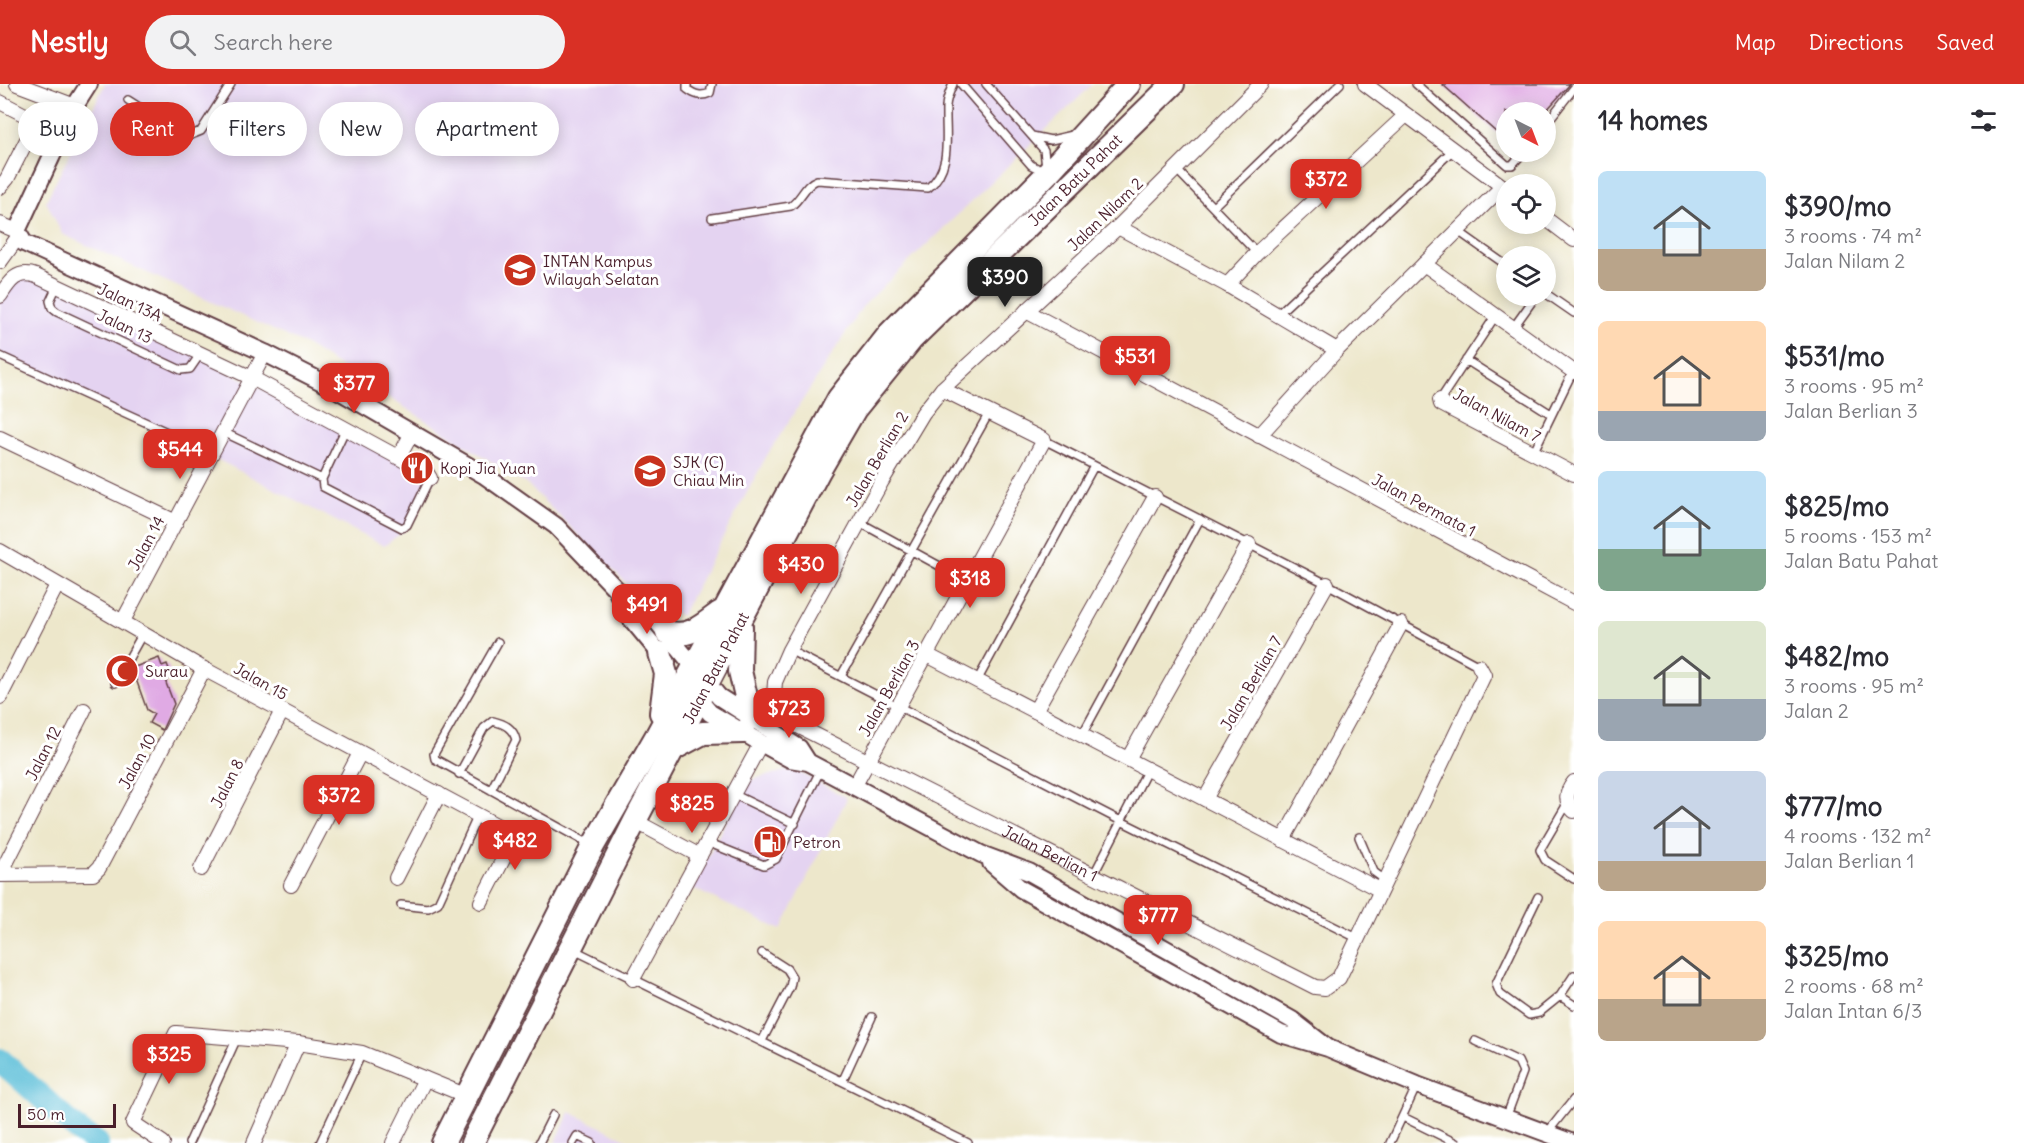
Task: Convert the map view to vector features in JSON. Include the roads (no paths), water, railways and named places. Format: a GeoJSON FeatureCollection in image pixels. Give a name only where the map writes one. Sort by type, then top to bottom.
{"type":"FeatureCollection","features":[{"type":"Feature","properties":{"kind":"highway","name":"Jalan Batu Pahat"},"geometry":{"type":"LineString","coordinates":[[443,1143],[593,846],[703,691],[732,615],[839,398],[860,368],[928,291],[1047,174],[1129,84]]}},
{"type":"Feature","properties":{"kind":"highway","name":"Jalan Batu Pahat"},"geometry":{"type":"LineString","coordinates":[[472,1143],[570,948],[644,826],[665,742],[688,674],[732,615],[855,409],[911,340],[1173,84]]}},
{"type":"Feature","properties":{"kind":"highway"},"geometry":{"type":"LineString","coordinates":[[1040,216],[1047,174],[1059,176],[1093,164]]}},
{"type":"Feature","properties":{"kind":"highway"},"geometry":{"type":"LineString","coordinates":[[732,615],[751,731],[703,734],[665,742],[664,643],[732,615]]}},
{"type":"Feature","properties":{"kind":"street"},"geometry":{"type":"LineString","coordinates":[[77,102],[88,84]]}},
{"type":"Feature","properties":{"kind":"street","name":"Jalan Nilam 2"},"geometry":{"type":"LineString","coordinates":[[942,389],[1118,227],[1261,84]]}},
{"type":"Feature","properties":{"kind":"street"},"geometry":{"type":"LineString","coordinates":[[1365,84],[1496,182]]}},
{"type":"Feature","properties":{"kind":"street"},"geometry":{"type":"LineString","coordinates":[[23,85],[65,102]]}},
{"type":"Feature","properties":{"kind":"street"},"geometry":{"type":"LineString","coordinates":[[0,102],[27,116],[32,125],[30,137],[8,179],[0,187]]}},
{"type":"Feature","properties":{"kind":"street"},"geometry":{"type":"LineString","coordinates":[[1227,285],[1257,253],[1406,115]]}},
{"type":"Feature","properties":{"kind":"street"},"geometry":{"type":"LineString","coordinates":[[0,262],[18,234],[53,156]]}},
{"type":"Feature","properties":{"kind":"street"},"geometry":{"type":"LineString","coordinates":[[1259,436],[1337,350],[1496,195]]}},
{"type":"Feature","properties":{"kind":"street"},"geometry":{"type":"LineString","coordinates":[[0,224],[18,234],[24,243],[266,353],[412,433],[520,498],[556,526],[616,589],[643,606],[664,643],[703,691],[710,713],[799,748],[814,765]]}},
{"type":"Feature","properties":{"kind":"street"},"geometry":{"type":"LineString","coordinates":[[1556,226],[1574,240]]}},
{"type":"Feature","properties":{"kind":"street"},"geometry":{"type":"LineString","coordinates":[[1118,227],[1227,285],[1337,350]]}},
{"type":"Feature","properties":{"kind":"street"},"geometry":{"type":"LineString","coordinates":[[1424,264],[1574,371]]}},
{"type":"Feature","properties":{"kind":"street","name":"Jalan 13A"},"geometry":{"type":"LineString","coordinates":[[0,296],[13,278],[19,274],[28,273],[252,378]]}},
{"type":"Feature","properties":{"kind":"street","name":"Jalan Permata 1"},"geometry":{"type":"LineString","coordinates":[[1026,310],[1574,603]]}},
{"type":"Feature","properties":{"kind":"street","name":"Jalan 14"},"geometry":{"type":"LineString","coordinates":[[123,621],[266,353]]}},
{"type":"Feature","properties":{"kind":"street"},"geometry":{"type":"LineString","coordinates":[[252,378],[427,472],[430,478]]}},
{"type":"Feature","properties":{"kind":"street"},"geometry":{"type":"LineString","coordinates":[[942,389],[1044,440]]}},
{"type":"Feature","properties":{"kind":"street","name":"Jalan Berlian 2"},"geometry":{"type":"LineString","coordinates":[[868,762],[778,715],[773,708],[772,692],[789,650],[859,522],[923,413],[942,389]]}},
{"type":"Feature","properties":{"kind":"street","name":"Jalan Nilam 7"},"geometry":{"type":"LineString","coordinates":[[1440,400],[1441,404],[1574,474]]}},
{"type":"Feature","properties":{"kind":"street"},"geometry":{"type":"LineString","coordinates":[[399,457],[412,433]]}},
{"type":"Feature","properties":{"kind":"street"},"geometry":{"type":"LineString","coordinates":[[0,438],[176,522]]}},
{"type":"Feature","properties":{"kind":"street","name":"Jalan Berlian 3"},"geometry":{"type":"LineString","coordinates":[[854,787],[1044,440]]}},
{"type":"Feature","properties":{"kind":"street"},"geometry":{"type":"LineString","coordinates":[[1035,711],[1155,497]]}},
{"type":"Feature","properties":{"kind":"street"},"geometry":{"type":"LineString","coordinates":[[1128,759],[1249,544]]}},
{"type":"Feature","properties":{"kind":"street","name":"Jalan 15"},"geometry":{"type":"LineString","coordinates":[[0,551],[204,669],[511,833],[512,843],[481,902]]}},
{"type":"Feature","properties":{"kind":"street","name":"Jalan Berlian 7"},"geometry":{"type":"LineString","coordinates":[[1204,799],[1327,584]]}},
{"type":"Feature","properties":{"kind":"street"},"geometry":{"type":"LineString","coordinates":[[0,697],[57,585]]}},
{"type":"Feature","properties":{"kind":"street"},"geometry":{"type":"LineString","coordinates":[[1283,840],[1401,624]]}},
{"type":"Feature","properties":{"kind":"street"},"geometry":{"type":"LineString","coordinates":[[927,655],[1283,840],[1382,885]]}},
{"type":"Feature","properties":{"kind":"street","name":"Jalan Berlian 1"},"geometry":{"type":"LineString","coordinates":[[868,762],[1316,987],[1325,988],[1339,978],[1484,675],[1479,666]]}},
{"type":"Feature","properties":{"kind":"street","name":"Jalan 10"},"geometry":{"type":"LineString","coordinates":[[0,875],[93,874],[99,868],[204,669]]}},
{"type":"Feature","properties":{"kind":"street","name":"Jalan 12"},"geometry":{"type":"LineString","coordinates":[[0,875],[84,710]]}},
{"type":"Feature","properties":{"kind":"street","name":"Jalan 8"},"geometry":{"type":"LineString","coordinates":[[201,869],[282,711]]}},
{"type":"Feature","properties":{"kind":"street"},"geometry":{"type":"LineString","coordinates":[[751,731],[790,759],[814,765],[981,854],[1029,872],[1292,1020],[1328,1048],[1417,1085],[1573,1143]]}},
{"type":"Feature","properties":{"kind":"street"},"geometry":{"type":"LineString","coordinates":[[633,979],[733,794],[751,731]]}},
{"type":"Feature","properties":{"kind":"street"},"geometry":{"type":"LineString","coordinates":[[291,885],[360,753]]}},
{"type":"Feature","properties":{"kind":"street"},"geometry":{"type":"LineString","coordinates":[[1571,807],[1566,797],[1574,782]]}},
{"type":"Feature","properties":{"kind":"street"},"geometry":{"type":"LineString","coordinates":[[396,878],[439,794]]}},
{"type":"Feature","properties":{"kind":"street"},"geometry":{"type":"LineString","coordinates":[[644,826],[700,856]]}},
{"type":"Feature","properties":{"kind":"street"},"geometry":{"type":"LineString","coordinates":[[163,1143],[133,1123],[176,1033],[298,1043],[362,1053],[467,1096]]}},
{"type":"Feature","properties":{"kind":"street"},"geometry":{"type":"LineString","coordinates":[[254,1143],[298,1043]]}},
{"type":"Feature","properties":{"kind":"street"},"geometry":{"type":"LineString","coordinates":[[393,1143],[425,1079]]}},
{"type":"Feature","properties":{"kind":"lane"},"geometry":{"type":"LineString","coordinates":[[128,100],[186,136],[194,136],[201,132],[231,84]]}},
{"type":"Feature","properties":{"kind":"lane"},"geometry":{"type":"LineString","coordinates":[[687,84],[687,89],[694,95],[704,95],[710,93],[712,84]]}},
{"type":"Feature","properties":{"kind":"lane"},"geometry":{"type":"LineString","coordinates":[[712,218],[791,206],[799,200],[807,186],[817,180],[928,188],[941,173],[945,158],[946,104],[953,84]]}},
{"type":"Feature","properties":{"kind":"lane"},"geometry":{"type":"LineString","coordinates":[[961,84],[1031,165],[1047,174]]}},
{"type":"Feature","properties":{"kind":"lane"},"geometry":{"type":"LineString","coordinates":[[986,84],[1044,150],[1047,174]]}},
{"type":"Feature","properties":{"kind":"lane"},"geometry":{"type":"LineString","coordinates":[[1213,207],[1340,84]]}},
{"type":"Feature","properties":{"kind":"lane"},"geometry":{"type":"LineString","coordinates":[[1416,84],[1496,155]]}},
{"type":"Feature","properties":{"kind":"lane"},"geometry":{"type":"LineString","coordinates":[[1556,110],[1574,88]]}},
{"type":"Feature","properties":{"kind":"lane"},"geometry":{"type":"LineString","coordinates":[[1032,136],[1051,140],[1084,133]]}},
{"type":"Feature","properties":{"kind":"lane"},"geometry":{"type":"LineString","coordinates":[[1277,315],[1453,150]]}},
{"type":"Feature","properties":{"kind":"lane"},"geometry":{"type":"LineString","coordinates":[[1176,169],[1257,253]]}},
{"type":"Feature","properties":{"kind":"lane"},"geometry":{"type":"LineString","coordinates":[[1458,231],[1496,258]]}},
{"type":"Feature","properties":{"kind":"lane","name":"Jalan 13"},"geometry":{"type":"LineString","coordinates":[[57,286],[50,301],[52,308],[57,312],[170,366],[186,371],[201,353]]}},
{"type":"Feature","properties":{"kind":"lane"},"geometry":{"type":"LineString","coordinates":[[1556,301],[1574,314]]}},
{"type":"Feature","properties":{"kind":"lane"},"geometry":{"type":"LineString","coordinates":[[1514,328],[1529,306]]}},
{"type":"Feature","properties":{"kind":"lane"},"geometry":{"type":"LineString","coordinates":[[1440,400],[1496,315]]}},
{"type":"Feature","properties":{"kind":"lane"},"geometry":{"type":"LineString","coordinates":[[0,356],[213,453]]}},
{"type":"Feature","properties":{"kind":"lane"},"geometry":{"type":"LineString","coordinates":[[1466,360],[1551,414]]}},
{"type":"Feature","properties":{"kind":"lane"},"geometry":{"type":"LineString","coordinates":[[1533,453],[1574,371]]}},
{"type":"Feature","properties":{"kind":"lane"},"geometry":{"type":"LineString","coordinates":[[841,676],[989,413]]}},
{"type":"Feature","properties":{"kind":"lane"},"geometry":{"type":"LineString","coordinates":[[346,428],[322,478],[323,487],[402,528],[407,525],[430,478]]}},
{"type":"Feature","properties":{"kind":"lane"},"geometry":{"type":"LineString","coordinates":[[223,432],[322,478]]}},
{"type":"Feature","properties":{"kind":"lane"},"geometry":{"type":"LineString","coordinates":[[1044,440],[1327,584],[1479,666]]}},
{"type":"Feature","properties":{"kind":"lane"},"geometry":{"type":"LineString","coordinates":[[977,681],[1094,466]]}},
{"type":"Feature","properties":{"kind":"lane"},"geometry":{"type":"LineString","coordinates":[[1082,735],[1200,519]]}},
{"type":"Feature","properties":{"kind":"lane"},"geometry":{"type":"LineString","coordinates":[[859,522],[967,581]]}},
{"type":"Feature","properties":{"kind":"lane"},"geometry":{"type":"LineString","coordinates":[[115,683],[143,633]]}},
{"type":"Feature","properties":{"kind":"lane"},"geometry":{"type":"LineString","coordinates":[[498,642],[434,754],[441,764],[593,846]]}},
{"type":"Feature","properties":{"kind":"lane"},"geometry":{"type":"LineString","coordinates":[[789,650],[1121,821],[1358,938]]}},
{"type":"Feature","properties":{"kind":"lane"},"geometry":{"type":"LineString","coordinates":[[459,774],[484,728],[493,720],[504,724],[514,731],[516,740],[491,790]]}},
{"type":"Feature","properties":{"kind":"lane"},"geometry":{"type":"LineString","coordinates":[[707,843],[764,865],[771,864],[776,860],[795,824],[814,765]]}},
{"type":"Feature","properties":{"kind":"lane"},"geometry":{"type":"LineString","coordinates":[[1094,874],[1148,769]]}},
{"type":"Feature","properties":{"kind":"lane"},"geometry":{"type":"LineString","coordinates":[[733,794],[795,824]]}},
{"type":"Feature","properties":{"kind":"lane"},"geometry":{"type":"LineString","coordinates":[[1571,807],[1540,850],[1545,860],[1574,879]]}},
{"type":"Feature","properties":{"kind":"lane"},"geometry":{"type":"LineString","coordinates":[[401,905],[428,908],[438,903],[478,815]]}},
{"type":"Feature","properties":{"kind":"lane"},"geometry":{"type":"LineString","coordinates":[[1359,837],[1382,885]]}},
{"type":"Feature","properties":{"kind":"lane"},"geometry":{"type":"LineString","coordinates":[[1538,897],[1496,984],[1500,994],[1529,1015],[1539,1013],[1560,996],[1574,975]]}},
{"type":"Feature","properties":{"kind":"lane"},"geometry":{"type":"LineString","coordinates":[[570,948],[968,1143]]}},
{"type":"Feature","properties":{"kind":"lane"},"geometry":{"type":"LineString","coordinates":[[762,953],[787,969],[792,976],[790,987],[762,1041]]}},
{"type":"Feature","properties":{"kind":"lane"},"geometry":{"type":"LineString","coordinates":[[1560,996],[1574,1005]]}},
{"type":"Feature","properties":{"kind":"lane"},"geometry":{"type":"LineString","coordinates":[[843,1080],[872,1017]]}},
{"type":"Feature","properties":{"kind":"lane"},"geometry":{"type":"LineString","coordinates":[[189,1143],[237,1038]]}},
{"type":"Feature","properties":{"kind":"lane"},"geometry":{"type":"LineString","coordinates":[[1475,1041],[1518,1061],[1522,1066],[1523,1072],[1505,1118]]}},
{"type":"Feature","properties":{"kind":"lane"},"geometry":{"type":"LineString","coordinates":[[320,1143],[362,1053]]}},
{"type":"Feature","properties":{"kind":"lane"},"geometry":{"type":"LineString","coordinates":[[1390,1143],[1417,1085]]}},
{"type":"Feature","properties":{"kind":"lane"},"geometry":{"type":"LineString","coordinates":[[1547,1133],[1574,1099]]}},
{"type":"Feature","properties":{"kind":"lane"},"geometry":{"type":"LineString","coordinates":[[539,1143],[553,1115]]}},
{"type":"Feature","properties":{"kind":"lane"},"geometry":{"type":"LineString","coordinates":[[1403,1117],[1456,1143]]}},
{"type":"Feature","properties":{"kind":"lane"},"geometry":{"type":"LineString","coordinates":[[573,1143],[577,1136],[592,1143]]}},
{"type":"Feature","properties":{"kind":"waterway"},"geometry":{"type":"LineString","coordinates":[[0,1060],[80,1132],[97,1143]]}},
{"type":"Feature","properties":{"kind":"place","name":"INTAN Kampus Wilayah Selatan"},"geometry":{"type":"Point","coordinates":[520,270]}},
{"type":"Feature","properties":{"kind":"place","name":"Kopi Jia Yuan"},"geometry":{"type":"Point","coordinates":[417,468]}},
{"type":"Feature","properties":{"kind":"place","name":"SJK (C) Chiau Min"},"geometry":{"type":"Point","coordinates":[650,471]}},
{"type":"Feature","properties":{"kind":"place","name":"Surau"},"geometry":{"type":"Point","coordinates":[122,671]}},
{"type":"Feature","properties":{"kind":"place","name":"Petron"},"geometry":{"type":"Point","coordinates":[770,842]}}]}
